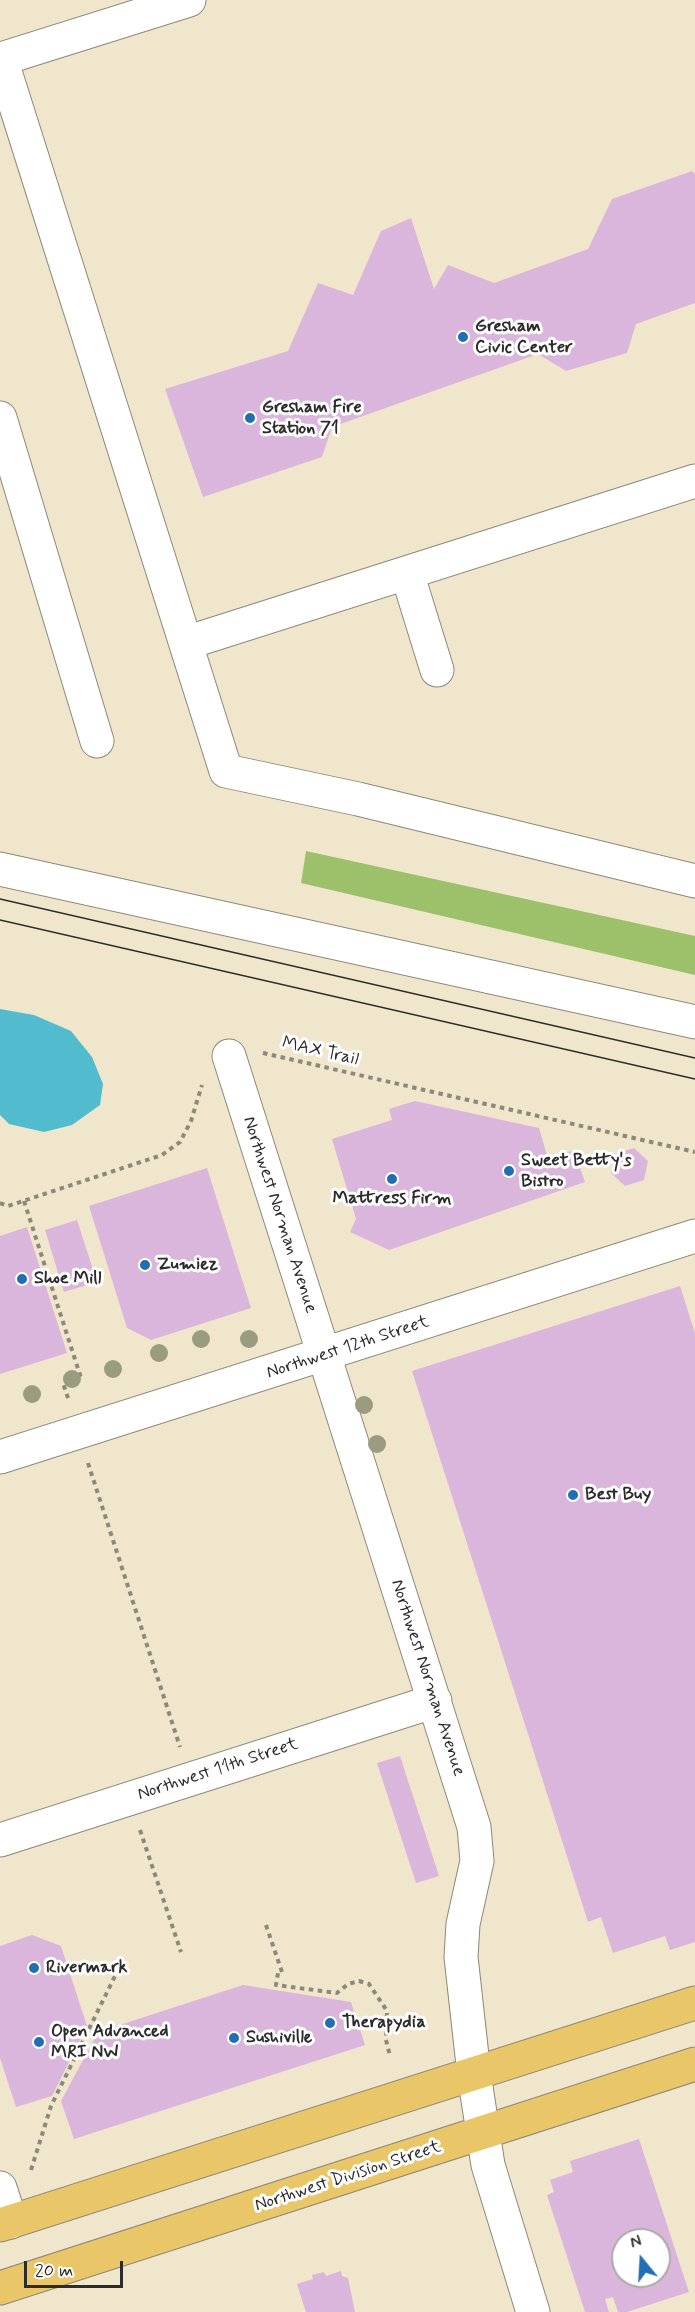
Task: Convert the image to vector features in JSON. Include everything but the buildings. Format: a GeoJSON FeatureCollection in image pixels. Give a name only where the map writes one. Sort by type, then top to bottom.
{"type":"FeatureCollection","features":[{"type":"Feature","properties":{"kind":"main road"},"geometry":{"type":"LineString","coordinates":[[5,2224],[695,2002]]}},
{"type":"Feature","properties":{"kind":"main road","name":"Northwest Division Street"},"geometry":{"type":"LineString","coordinates":[[0,2288],[695,2064]]}},
{"type":"Feature","properties":{"kind":"street"},"geometry":{"type":"LineString","coordinates":[[189,0],[1,59],[226,771],[358,799],[695,880]]}},
{"type":"Feature","properties":{"kind":"street"},"geometry":{"type":"LineString","coordinates":[[0,418],[98,741]]}},
{"type":"Feature","properties":{"kind":"street"},"geometry":{"type":"LineString","coordinates":[[186,643],[695,481]]}},
{"type":"Feature","properties":{"kind":"street"},"geometry":{"type":"LineString","coordinates":[[407,573],[437,670]]}},
{"type":"Feature","properties":{"kind":"street"},"geometry":{"type":"LineString","coordinates":[[0,869],[695,1022]]}},
{"type":"Feature","properties":{"kind":"street","name":"Northwest Norman Avenue"},"geometry":{"type":"LineString","coordinates":[[229,1056],[474,1827],[477,1861],[463,1924],[461,1957],[474,2074],[482,2133],[503,2219],[533,2312]]}},
{"type":"Feature","properties":{"kind":"street","name":"Northwest 12th Street"},"geometry":{"type":"LineString","coordinates":[[0,1457],[324,1356],[695,1236]]}},
{"type":"Feature","properties":{"kind":"street","name":"Northwest 11th Street"},"geometry":{"type":"LineString","coordinates":[[0,1840],[435,1701]]}},
{"type":"Feature","properties":{"kind":"street"},"geometry":{"type":"LineString","coordinates":[[0,2188],[5,2224]]}},
{"type":"Feature","properties":{"kind":"path","name":"MAX Trail"},"geometry":{"type":"LineString","coordinates":[[0,1203],[8,1206],[162,1155],[180,1142],[191,1121],[208,1063],[251,1050],[695,1152]]}},
{"type":"Feature","properties":{"kind":"path"},"geometry":{"type":"LineString","coordinates":[[24,1200],[81,1378],[63,1383],[191,1779]]}},
{"type":"Feature","properties":{"kind":"path"},"geometry":{"type":"LineString","coordinates":[[130,1798],[181,1953]]}},
{"type":"Feature","properties":{"kind":"path"},"geometry":{"type":"LineString","coordinates":[[266,1925],[282,1971],[278,1973],[276,1984],[337,1993],[348,1984],[359,1981],[369,1984],[387,2011],[386,2040],[390,2056]]}},
{"type":"Feature","properties":{"kind":"path"},"geometry":{"type":"LineString","coordinates":[[31,2170],[51,2106],[116,1974]]}},
{"type":"Feature","properties":{"kind":"green space"},"geometry":{"type":"Polygon","coordinates":[[[306,851],[695,936],[695,975],[301,883],[306,851]]]}},
{"type":"Feature","properties":{"kind":"water"},"geometry":{"type":"Polygon","coordinates":[[[0,1009],[34,1015],[71,1031],[92,1057],[103,1084],[100,1105],[72,1125],[44,1132],[9,1124],[0,1115],[0,1009]]]}},
{"type":"Feature","properties":{"kind":"tram line"},"geometry":{"type":"LineString","coordinates":[[0,899],[695,1058]]}},
{"type":"Feature","properties":{"kind":"tram line"},"geometry":{"type":"LineString","coordinates":[[0,920],[695,1079]]}},
{"type":"Feature","properties":{"kind":"place","name":"Gresham Civic Center"},"geometry":{"type":"Point","coordinates":[463,337]}},
{"type":"Feature","properties":{"kind":"place","name":"Gresham Fire Station 71"},"geometry":{"type":"Point","coordinates":[250,418]}},
{"type":"Feature","properties":{"kind":"place","name":"Sweet Betty's Bistro"},"geometry":{"type":"Point","coordinates":[509,1171]}},
{"type":"Feature","properties":{"kind":"place","name":"Mattress Firm"},"geometry":{"type":"Point","coordinates":[392,1179]}},
{"type":"Feature","properties":{"kind":"place","name":"Zumiez"},"geometry":{"type":"Point","coordinates":[145,1265]}},
{"type":"Feature","properties":{"kind":"place","name":"Shoe Mill"},"geometry":{"type":"Point","coordinates":[22,1279]}},
{"type":"Feature","properties":{"kind":"place","name":"Best Buy"},"geometry":{"type":"Point","coordinates":[573,1495]}},
{"type":"Feature","properties":{"kind":"place","name":"Rivermark"},"geometry":{"type":"Point","coordinates":[34,1968]}},
{"type":"Feature","properties":{"kind":"place","name":"Therapydia"},"geometry":{"type":"Point","coordinates":[330,2023]}},
{"type":"Feature","properties":{"kind":"place","name":"Sushiville"},"geometry":{"type":"Point","coordinates":[234,2038]}},
{"type":"Feature","properties":{"kind":"place","name":"Open Advanced MRI NW"},"geometry":{"type":"Point","coordinates":[39,2042]}}]}
